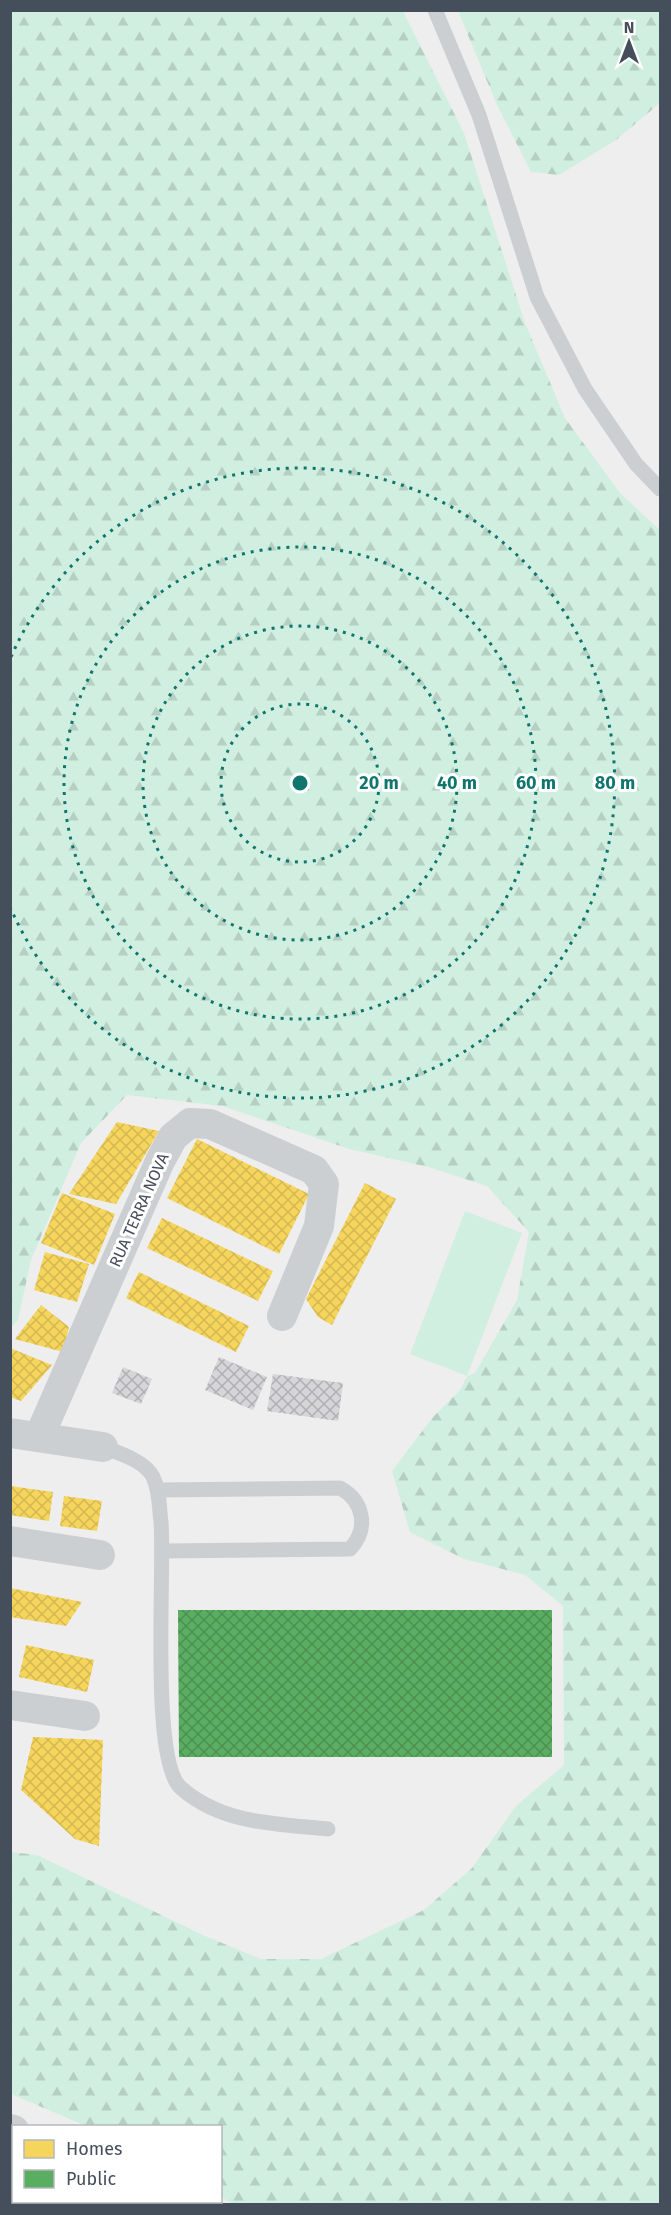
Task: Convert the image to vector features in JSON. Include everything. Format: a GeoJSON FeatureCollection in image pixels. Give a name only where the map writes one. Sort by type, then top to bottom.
{"type":"FeatureCollection","features":[{"type":"Feature","properties":{"kind":"street","name":"RUA TERRA NOVA"},"geometry":{"type":"LineString","coordinates":[[25,1435],[160,1161],[173,1137],[190,1123],[210,1124],[314,1170],[324,1184],[319,1226],[282,1316]]}},
{"type":"Feature","properties":{"kind":"street"},"geometry":{"type":"LineString","coordinates":[[25,1435],[103,1447]]}},
{"type":"Feature","properties":{"kind":"street"},"geometry":{"type":"LineString","coordinates":[[10,1541],[100,1555]]}},
{"type":"Feature","properties":{"kind":"street"},"geometry":{"type":"LineString","coordinates":[[10,1705],[85,1716]]}},
{"type":"Feature","properties":{"kind":"lane"},"geometry":{"type":"LineString","coordinates":[[435,10],[479,115],[537,297],[585,389],[636,464],[660,489]]}},
{"type":"Feature","properties":{"kind":"lane"},"geometry":{"type":"LineString","coordinates":[[103,1447],[130,1458],[153,1475],[158,1490],[163,1551],[162,1714],[167,1761],[179,1786],[213,1811],[255,1822],[328,1829]]}},
{"type":"Feature","properties":{"kind":"lane"},"geometry":{"type":"LineString","coordinates":[[158,1490],[340,1488],[352,1494],[359,1507],[361,1523],[360,1539],[350,1549],[163,1551]]}},
{"type":"Feature","properties":{"kind":"green space"},"geometry":{"type":"Polygon","coordinates":[[[11,10],[403,11],[464,133],[525,323],[565,418],[620,493],[660,530],[660,2204],[233,2204],[222,2198],[222,2125],[84,2125],[11,2094],[11,1852],[37,1855],[205,1936],[261,1959],[321,1959],[424,1910],[472,1868],[516,1806],[564,1765],[563,1606],[525,1575],[464,1559],[410,1532],[392,1471],[433,1417],[460,1390],[467,1376],[475,1373],[517,1300],[529,1232],[487,1186],[428,1167],[349,1149],[222,1106],[127,1095],[81,1143],[31,1260],[18,1320],[11,1328],[11,10]]]}},
{"type":"Feature","properties":{"kind":"green space"},"geometry":{"type":"Polygon","coordinates":[[[458,11],[660,11],[660,103],[616,140],[559,175],[531,172],[497,105],[458,11]]]}},
{"type":"Feature","properties":{"kind":"green space"},"geometry":{"type":"Polygon","coordinates":[[[465,1211],[522,1233],[467,1376],[410,1354],[465,1211]]]}},
{"type":"Feature","properties":{"kind":"building: Homes"},"geometry":{"type":"Polygon","coordinates":[[[117,1122],[159,1131],[116,1204],[69,1194],[117,1122]]]}},
{"type":"Feature","properties":{"kind":"building: Homes"},"geometry":{"type":"Polygon","coordinates":[[[197,1139],[309,1194],[279,1254],[167,1198],[197,1139]]]}},
{"type":"Feature","properties":{"kind":"building: Homes"},"geometry":{"type":"Polygon","coordinates":[[[365,1183],[396,1199],[332,1325],[318,1317],[306,1299],[365,1183]]]}},
{"type":"Feature","properties":{"kind":"building: Homes"},"geometry":{"type":"Polygon","coordinates":[[[62,1193],[115,1214],[94,1265],[41,1243],[62,1193]]]}},
{"type":"Feature","properties":{"kind":"building: Homes"},"geometry":{"type":"Polygon","coordinates":[[[162,1218],[273,1271],[258,1301],[147,1248],[162,1218]]]}},
{"type":"Feature","properties":{"kind":"building: Homes"},"geometry":{"type":"Polygon","coordinates":[[[45,1252],[89,1264],[77,1302],[34,1290],[45,1252]]]}},
{"type":"Feature","properties":{"kind":"building: Homes"},"geometry":{"type":"Polygon","coordinates":[[[139,1272],[249,1326],[236,1352],[126,1298],[139,1272]]]}},
{"type":"Feature","properties":{"kind":"building: Homes"},"geometry":{"type":"Polygon","coordinates":[[[41,1305],[69,1327],[63,1352],[15,1339],[41,1305]]]}},
{"type":"Feature","properties":{"kind":"building: Homes"},"geometry":{"type":"Polygon","coordinates":[[[10,1348],[52,1365],[21,1401],[10,1397],[10,1348]]]}},
{"type":"Feature","properties":{"kind":"building: Homes"},"geometry":{"type":"Polygon","coordinates":[[[10,1486],[53,1492],[49,1521],[10,1515],[10,1486]]]}},
{"type":"Feature","properties":{"kind":"building: Homes"},"geometry":{"type":"Polygon","coordinates":[[[64,1496],[102,1501],[97,1531],[60,1526],[64,1496]]]}},
{"type":"Feature","properties":{"kind":"building: Homes"},"geometry":{"type":"Polygon","coordinates":[[[10,1588],[82,1602],[66,1626],[10,1617],[10,1588]]]}},
{"type":"Feature","properties":{"kind":"building: Homes"},"geometry":{"type":"Polygon","coordinates":[[[26,1645],[94,1660],[87,1692],[19,1677],[26,1645]]]}},
{"type":"Feature","properties":{"kind":"building: Homes"},"geometry":{"type":"Polygon","coordinates":[[[33,1737],[103,1740],[99,1846],[75,1839],[21,1790],[33,1737]]]}},
{"type":"Feature","properties":{"kind":"building: Public"},"geometry":{"type":"Polygon","coordinates":[[[178,1610],[552,1610],[552,1757],[179,1757],[178,1610]]]}},
{"type":"Feature","properties":{"kind":"building: Other"},"geometry":{"type":"Polygon","coordinates":[[[219,1357],[267,1377],[253,1410],[205,1390],[219,1357]]]}},
{"type":"Feature","properties":{"kind":"building: Other"},"geometry":{"type":"Polygon","coordinates":[[[123,1367],[152,1379],[141,1404],[112,1393],[123,1367]]]}},
{"type":"Feature","properties":{"kind":"building: Other"},"geometry":{"type":"Polygon","coordinates":[[[273,1374],[343,1383],[338,1421],[267,1411],[273,1374]]]}}]}
